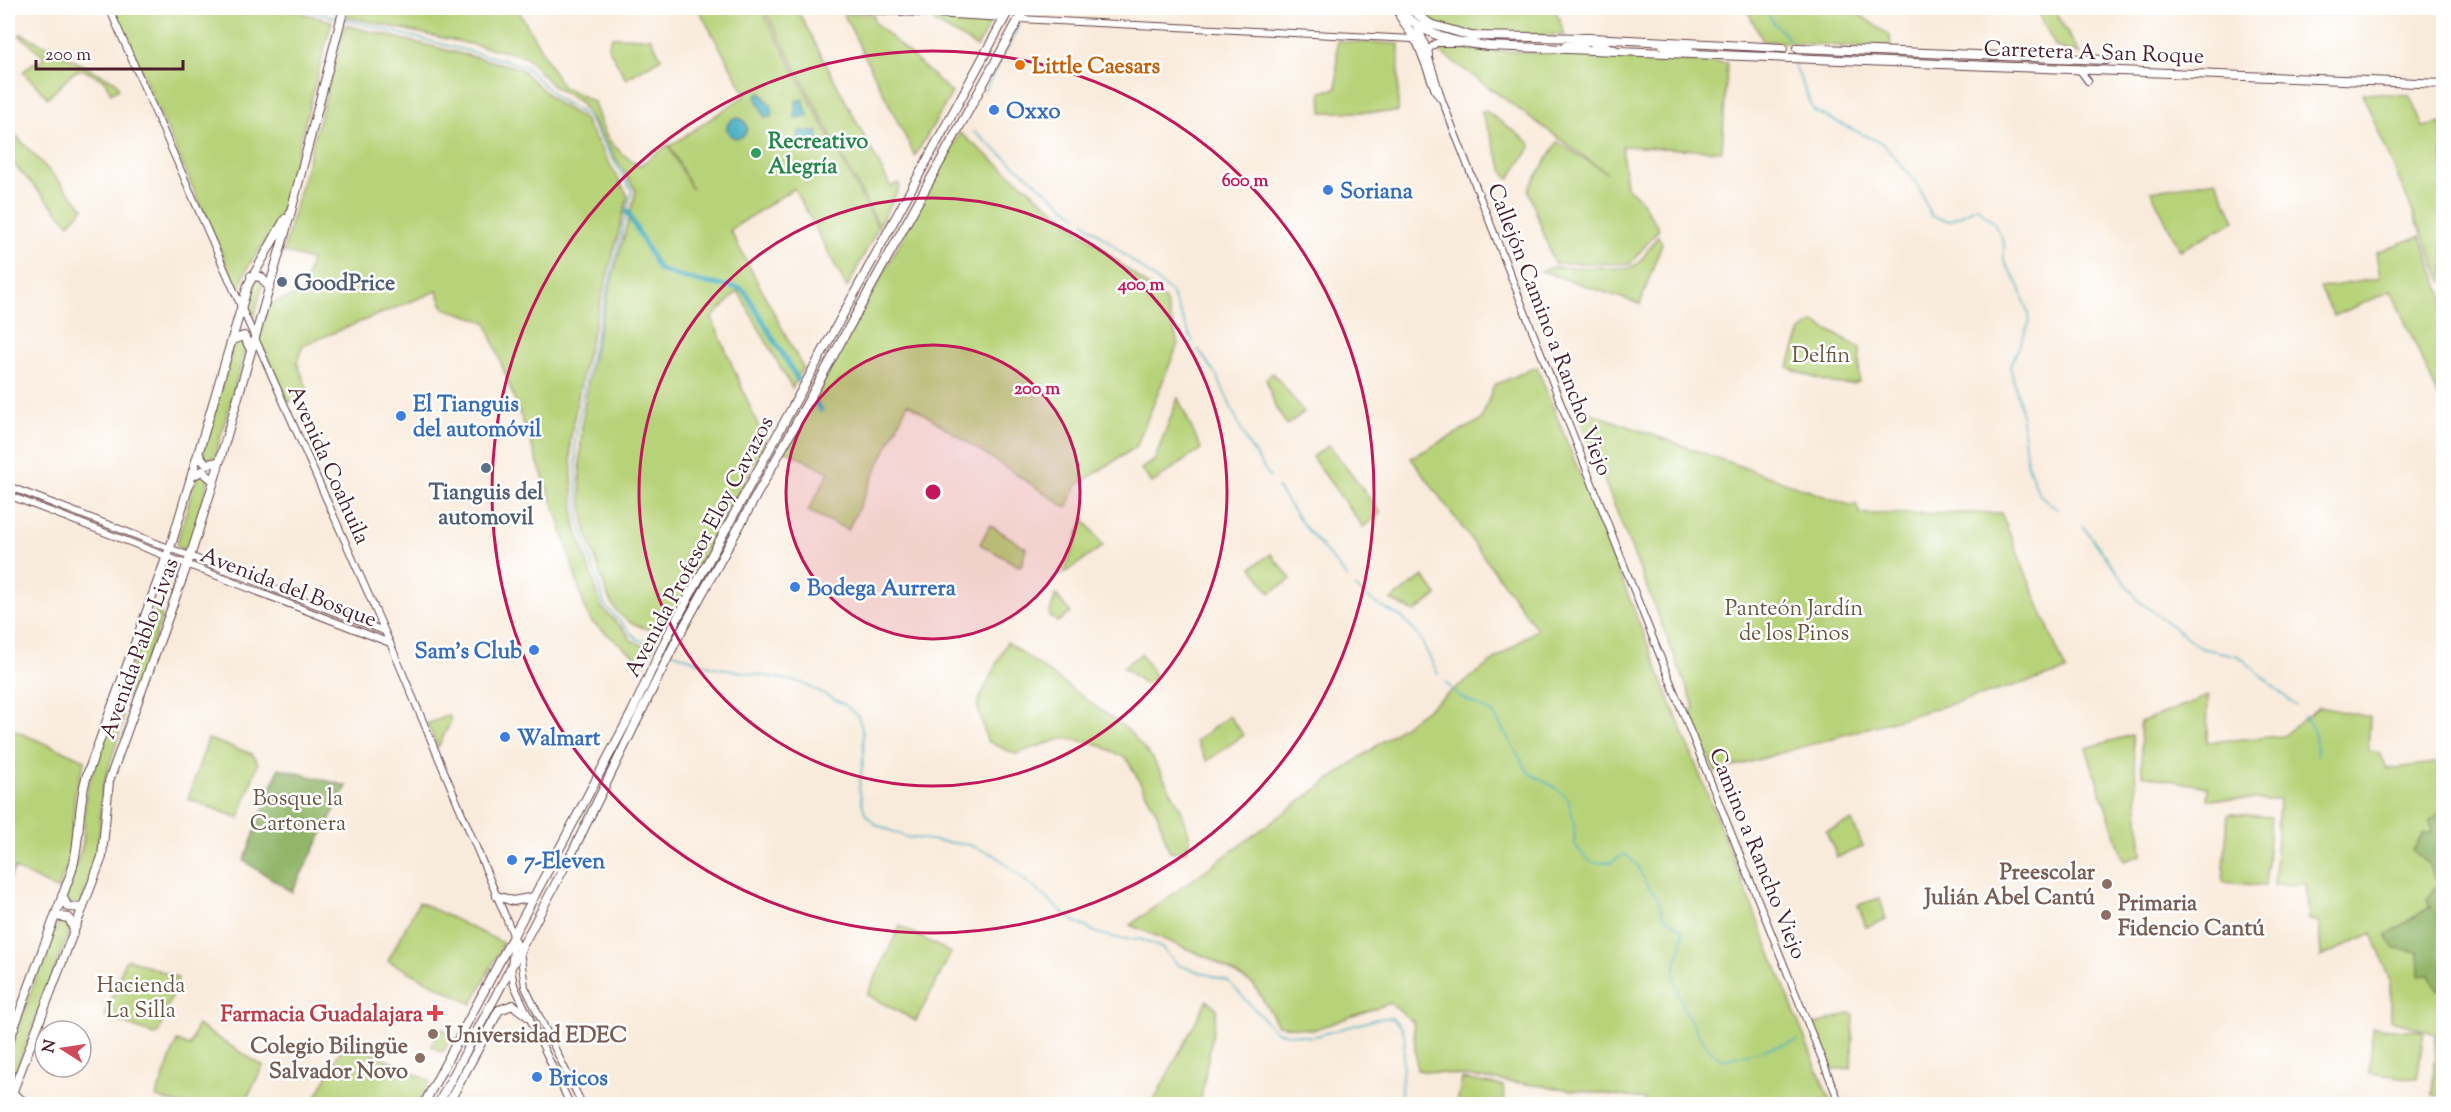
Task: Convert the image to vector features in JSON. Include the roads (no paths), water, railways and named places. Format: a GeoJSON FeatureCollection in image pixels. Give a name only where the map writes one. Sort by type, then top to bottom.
{"type":"FeatureCollection","features":[{"type":"Feature","properties":{"kind":"main road","name":"Avenida Pablo Livas"},"geometry":{"type":"LineString","coordinates":[[11,1103],[11,1091],[83,908],[103,850],[105,797],[111,772],[187,567],[214,481],[294,198],[344,8]]}},
{"type":"Feature","properties":{"kind":"main road","name":"Avenida Profesor Eloy Cavazos"},"geometry":{"type":"LineString","coordinates":[[424,1104],[548,872],[667,637],[1010,8]]}},
{"type":"Feature","properties":{"kind":"main road","name":"Avenida Profesor Eloy Cavazos"},"geometry":{"type":"LineString","coordinates":[[438,1104],[572,853],[676,641],[1025,8]]}},
{"type":"Feature","properties":{"kind":"main road"},"geometry":{"type":"LineString","coordinates":[[1395,8],[1417,32]]}},
{"type":"Feature","properties":{"kind":"main road"},"geometry":{"type":"LineString","coordinates":[[1408,8],[1428,55]]}},
{"type":"Feature","properties":{"kind":"main road"},"geometry":{"type":"LineString","coordinates":[[1408,8],[1430,24],[1456,33],[1489,37],[1587,38],[1783,48]]}},
{"type":"Feature","properties":{"kind":"main road"},"geometry":{"type":"LineString","coordinates":[[1417,32],[1428,27],[1446,34],[1456,33]]}},
{"type":"Feature","properties":{"kind":"main road","name":"Carretera A San Roque"},"geometry":{"type":"LineString","coordinates":[[1417,32],[1457,43],[1559,49],[1744,55],[1867,55],[2079,68],[2444,84]]}},
{"type":"Feature","properties":{"kind":"main road"},"geometry":{"type":"LineString","coordinates":[[1559,49],[1587,38],[1618,51]]}},
{"type":"Feature","properties":{"kind":"main road","name":"Carretera A San Roque"},"geometry":{"type":"LineString","coordinates":[[1654,42],[1677,49],[1744,55]]}},
{"type":"Feature","properties":{"kind":"main road"},"geometry":{"type":"LineString","coordinates":[[1797,48],[1867,55],[2106,60]]}},
{"type":"Feature","properties":{"kind":"main road","name":"Avenida Pablo Livas"},"geometry":{"type":"LineString","coordinates":[[8,1044],[76,854],[81,798],[87,775],[167,559],[251,276],[278,233],[294,198]]}},
{"type":"Feature","properties":{"kind":"main road"},"geometry":{"type":"LineString","coordinates":[[873,258],[870,274],[875,278]]}},
{"type":"Feature","properties":{"kind":"main road"},"geometry":{"type":"LineString","coordinates":[[251,276],[261,277],[268,286]]}},
{"type":"Feature","properties":{"kind":"main road"},"geometry":{"type":"LineString","coordinates":[[861,281],[867,284],[862,301]]}},
{"type":"Feature","properties":{"kind":"main road"},"geometry":{"type":"LineString","coordinates":[[232,340],[239,336],[246,337],[250,350]]}},
{"type":"Feature","properties":{"kind":"main road"},"geometry":{"type":"LineString","coordinates":[[199,455],[206,464],[219,462]]}},
{"type":"Feature","properties":{"kind":"main road"},"geometry":{"type":"LineString","coordinates":[[192,476],[202,471],[214,481]]}},
{"type":"Feature","properties":{"kind":"main road"},"geometry":{"type":"LineString","coordinates":[[740,505],[757,496],[755,476]]}},
{"type":"Feature","properties":{"kind":"main road"},"geometry":{"type":"LineString","coordinates":[[548,872],[562,858],[572,853],[570,837],[574,822]]}},
{"type":"Feature","properties":{"kind":"main road"},"geometry":{"type":"LineString","coordinates":[[62,896],[68,907],[83,908]]}},
{"type":"Feature","properties":{"kind":"main road"},"geometry":{"type":"LineString","coordinates":[[497,896],[513,902],[534,897]]}},
{"type":"Feature","properties":{"kind":"main road"},"geometry":{"type":"LineString","coordinates":[[55,916],[69,918],[74,930]]}},
{"type":"Feature","properties":{"kind":"main road"},"geometry":{"type":"LineString","coordinates":[[448,1104],[500,1010],[508,1006],[517,1007],[530,1019]]}},
{"type":"Feature","properties":{"kind":"main road"},"geometry":{"type":"LineString","coordinates":[[485,1034],[489,1010]]}},
{"type":"Feature","properties":{"kind":"street","name":"Avenida Coahuila"},"geometry":{"type":"LineString","coordinates":[[109,8],[242,304],[390,644],[520,951],[525,987],[582,1104]]}},
{"type":"Feature","properties":{"kind":"street"},"geometry":{"type":"LineString","coordinates":[[830,8],[1005,18]]}},
{"type":"Feature","properties":{"kind":"street"},"geometry":{"type":"LineString","coordinates":[[1019,19],[1393,37],[1417,32]]}},
{"type":"Feature","properties":{"kind":"street"},"geometry":{"type":"LineString","coordinates":[[1393,37],[1417,32]]}},
{"type":"Feature","properties":{"kind":"street"},"geometry":{"type":"LineString","coordinates":[[1417,32],[1436,93],[1442,100]]}},
{"type":"Feature","properties":{"kind":"street"},"geometry":{"type":"LineString","coordinates":[[1428,55],[1429,49],[1434,44],[1457,43]]}},
{"type":"Feature","properties":{"kind":"street","name":"Callejón Camino a Rancho Viejo"},"geometry":{"type":"LineString","coordinates":[[1428,55],[1442,100],[1644,616]]}},
{"type":"Feature","properties":{"kind":"street"},"geometry":{"type":"LineString","coordinates":[[2079,68],[2088,81]]}},
{"type":"Feature","properties":{"kind":"street","name":"Avenida del Bosque"},"geometry":{"type":"LineString","coordinates":[[8,486],[384,631]]}},
{"type":"Feature","properties":{"kind":"street","name":"Avenida del Bosque"},"geometry":{"type":"LineString","coordinates":[[8,495],[187,567],[390,644]]}},
{"type":"Feature","properties":{"kind":"street"},"geometry":{"type":"LineString","coordinates":[[328,621],[330,610]]}},
{"type":"Feature","properties":{"kind":"street","name":"Camino a Rancho Viejo"},"geometry":{"type":"LineString","coordinates":[[1644,616],[1840,1104]]}},
{"type":"Feature","properties":{"kind":"street","name":"Avenida Coahuila"},"geometry":{"type":"LineString","coordinates":[[514,936],[511,968],[513,977],[570,1104]]}},
{"type":"Feature","properties":{"kind":"street"},"geometry":{"type":"LineString","coordinates":[[513,977],[516,969],[522,971]]}},
{"type":"Feature","properties":{"kind":"street"},"geometry":{"type":"LineString","coordinates":[[530,1019],[537,1023],[540,1016]]}},
{"type":"Feature","properties":{"kind":"street"},"geometry":{"type":"LineString","coordinates":[[11,1091],[29,1104]]}},
{"type":"Feature","properties":{"kind":"water"},"geometry":{"type":"Polygon","coordinates":[[[761,93],[772,107],[771,117],[765,117],[756,99],[757,94],[761,93]]]}},
{"type":"Feature","properties":{"kind":"water"},"geometry":{"type":"Polygon","coordinates":[[[803,99],[808,117],[795,118],[796,101],[803,99]]]}},
{"type":"Feature","properties":{"kind":"water"},"geometry":{"type":"Polygon","coordinates":[[[737,118],[744,121],[747,128],[744,135],[737,138],[730,135],[727,128],[730,121],[737,118]]]}},
{"type":"Feature","properties":{"kind":"water"},"geometry":{"type":"Polygon","coordinates":[[[799,131],[818,132],[818,141],[799,141],[799,131]]]}},
{"type":"Feature","properties":{"kind":"waterway"},"geometry":{"type":"LineString","coordinates":[[300,8],[338,18]]}},
{"type":"Feature","properties":{"kind":"waterway"},"geometry":{"type":"LineString","coordinates":[[1764,8],[1789,39]]}},
{"type":"Feature","properties":{"kind":"waterway"},"geometry":{"type":"LineString","coordinates":[[343,19],[523,65],[558,99],[587,116],[632,191],[586,375],[575,442],[579,520],[605,606],[637,639],[658,647]]}},
{"type":"Feature","properties":{"kind":"waterway"},"geometry":{"type":"LineString","coordinates":[[985,90],[1019,26]]}},
{"type":"Feature","properties":{"kind":"waterway"},"geometry":{"type":"LineString","coordinates":[[1794,64],[1814,111],[1883,144],[1917,183],[1931,216],[1949,221],[1977,207],[1994,223],[2004,242],[2004,261],[2020,287],[2030,321],[2010,367],[2020,404],[2027,463],[2039,494],[2057,509]]}},
{"type":"Feature","properties":{"kind":"waterway"},"geometry":{"type":"LineString","coordinates":[[974,132],[1077,216]]}},
{"type":"Feature","properties":{"kind":"waterway"},"geometry":{"type":"LineString","coordinates":[[627,211],[659,270],[700,282],[740,288],[746,293],[798,380]]}},
{"type":"Feature","properties":{"kind":"waterway"},"geometry":{"type":"LineString","coordinates":[[1084,222],[1171,292],[1193,342]]}},
{"type":"Feature","properties":{"kind":"waterway"},"geometry":{"type":"LineString","coordinates":[[1198,349],[1217,376],[1247,442],[1270,477]]}},
{"type":"Feature","properties":{"kind":"waterway"},"geometry":{"type":"LineString","coordinates":[[816,403],[821,410]]}},
{"type":"Feature","properties":{"kind":"waterway"},"geometry":{"type":"LineString","coordinates":[[1277,487],[1301,522],[1347,577]]}},
{"type":"Feature","properties":{"kind":"waterway"},"geometry":{"type":"LineString","coordinates":[[2083,526],[2139,601],[2201,648],[2239,656],[2296,706]]}},
{"type":"Feature","properties":{"kind":"waterway"},"geometry":{"type":"LineString","coordinates":[[1355,587],[1376,604],[1403,618],[1419,636],[1438,674]]}},
{"type":"Feature","properties":{"kind":"waterway"},"geometry":{"type":"LineString","coordinates":[[674,653],[713,667],[800,682],[845,705],[858,716],[863,733],[864,753],[859,789],[865,813],[875,824],[906,837],[969,845],[995,855],[1072,920],[1097,933],[1121,939],[1140,939],[1162,948],[1178,965],[1228,981],[1276,1032],[1312,1037],[1381,1018],[1392,1018],[1401,1027],[1405,1036],[1400,1104]]}},
{"type":"Feature","properties":{"kind":"waterway"},"geometry":{"type":"LineString","coordinates":[[1445,682],[1459,696],[1493,713],[1529,773],[1568,798],[1574,822],[1575,845],[1585,857],[1594,863],[1611,862],[1625,854],[1638,866],[1645,883],[1657,897],[1663,915],[1682,930],[1683,935],[1675,971],[1676,982],[1690,1020],[1706,1045],[1723,1060],[1798,1041]]}},
{"type":"Feature","properties":{"kind":"waterway"},"geometry":{"type":"LineString","coordinates":[[2304,715],[2315,732],[2317,756]]}},
{"type":"Feature","properties":{"kind":"place","name":"Little Caesars"},"geometry":{"type":"Point","coordinates":[1020,65]}},
{"type":"Feature","properties":{"kind":"place","name":"Oxxo"},"geometry":{"type":"Point","coordinates":[994,110]}},
{"type":"Feature","properties":{"kind":"place","name":"Recreativo Alegría"},"geometry":{"type":"Point","coordinates":[756,153]}},
{"type":"Feature","properties":{"kind":"place","name":"Soriana"},"geometry":{"type":"Point","coordinates":[1328,190]}},
{"type":"Feature","properties":{"kind":"place","name":"GoodPrice"},"geometry":{"type":"Point","coordinates":[282,282]}},
{"type":"Feature","properties":{"kind":"place","name":"El Tianguis del automóvil"},"geometry":{"type":"Point","coordinates":[401,416]}},
{"type":"Feature","properties":{"kind":"place","name":"Tianguis del automovil"},"geometry":{"type":"Point","coordinates":[486,468]}},
{"type":"Feature","properties":{"kind":"place","name":"Bodega Aurrera"},"geometry":{"type":"Point","coordinates":[795,587]}},
{"type":"Feature","properties":{"kind":"place","name":"Sam's Club"},"geometry":{"type":"Point","coordinates":[534,650]}},
{"type":"Feature","properties":{"kind":"place","name":"Walmart"},"geometry":{"type":"Point","coordinates":[505,737]}},
{"type":"Feature","properties":{"kind":"place","name":"7-Eleven"},"geometry":{"type":"Point","coordinates":[512,860]}},
{"type":"Feature","properties":{"kind":"place","name":"Preescolar Julián Abel Cantú"},"geometry":{"type":"Point","coordinates":[2107,884]}},
{"type":"Feature","properties":{"kind":"place","name":"Primaria Fidencio Cantú"},"geometry":{"type":"Point","coordinates":[2106,915]}},
{"type":"Feature","properties":{"kind":"place","name":"Farmacia Guadalajara"},"geometry":{"type":"Point","coordinates":[435,1013]}},
{"type":"Feature","properties":{"kind":"place","name":"Universidad EDEC"},"geometry":{"type":"Point","coordinates":[433,1034]}},
{"type":"Feature","properties":{"kind":"place","name":"Colegio Bilingüe Salvador Novo"},"geometry":{"type":"Point","coordinates":[420,1058]}},
{"type":"Feature","properties":{"kind":"place","name":"Bricos"},"geometry":{"type":"Point","coordinates":[537,1077]}},
{"type":"Feature","properties":{"kind":"park label","name":"Delfin"},"geometry":{"type":"Point","coordinates":[1821,354]}},
{"type":"Feature","properties":{"kind":"park label","name":"Panteón Jardín de los Pinos"},"geometry":{"type":"Point","coordinates":[1794,620]}},
{"type":"Feature","properties":{"kind":"park label","name":"Bosque la Cartonera"},"geometry":{"type":"Point","coordinates":[298,810]}},
{"type":"Feature","properties":{"kind":"park label","name":"Hacienda La Silla"},"geometry":{"type":"Point","coordinates":[141,996]}}]}
